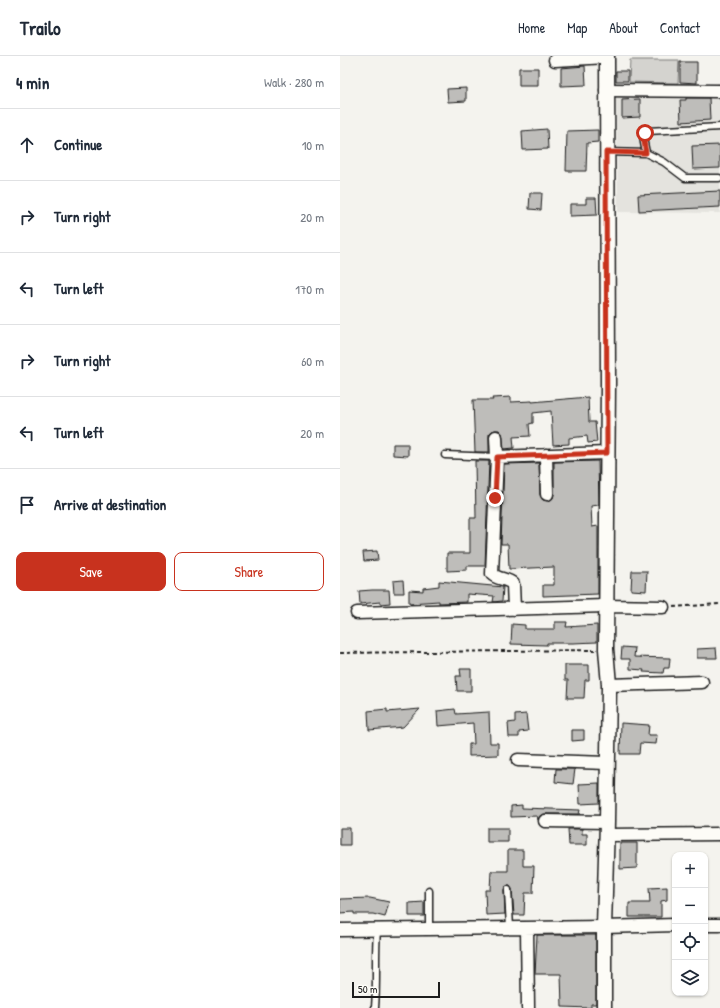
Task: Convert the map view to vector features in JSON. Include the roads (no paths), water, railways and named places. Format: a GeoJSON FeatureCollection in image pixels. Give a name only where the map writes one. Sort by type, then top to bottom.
{"type":"FeatureCollection","features":[{"type":"Feature","properties":{"kind":"street"},"geometry":{"type":"LineString","coordinates":[[555,60],[607,56],[606,650],[609,685],[604,927],[604,1008]]}},
{"type":"Feature","properties":{"kind":"street"},"geometry":{"type":"LineString","coordinates":[[606,90],[720,91]]}},
{"type":"Feature","properties":{"kind":"street"},"geometry":{"type":"LineString","coordinates":[[496,437],[497,457],[492,574],[496,577],[509,580],[513,584],[514,609]]}},
{"type":"Feature","properties":{"kind":"street"},"geometry":{"type":"LineString","coordinates":[[497,457],[607,453]]}},
{"type":"Feature","properties":{"kind":"street"},"geometry":{"type":"LineString","coordinates":[[546,455],[547,494]]}},
{"type":"Feature","properties":{"kind":"street"},"geometry":{"type":"LineString","coordinates":[[357,613],[606,606],[663,607]]}},
{"type":"Feature","properties":{"kind":"street"},"geometry":{"type":"LineString","coordinates":[[609,685],[702,682]]}},
{"type":"Feature","properties":{"kind":"street"},"geometry":{"type":"LineString","coordinates":[[518,760],[607,763]]}},
{"type":"Feature","properties":{"kind":"street"},"geometry":{"type":"LineString","coordinates":[[545,821],[607,828],[720,834]]}},
{"type":"Feature","properties":{"kind":"street"},"geometry":{"type":"LineString","coordinates":[[340,930],[672,925]]}},
{"type":"Feature","properties":{"kind":"street"},"geometry":{"type":"LineString","coordinates":[[708,925],[720,925]]}},
{"type":"Feature","properties":{"kind":"street"},"geometry":{"type":"LineString","coordinates":[[527,928],[528,1008]]}},
{"type":"Feature","properties":{"kind":"lane"},"geometry":{"type":"LineString","coordinates":[[646,153],[643,136],[648,131],[720,127]]}},
{"type":"Feature","properties":{"kind":"lane"},"geometry":{"type":"LineString","coordinates":[[606,152],[646,153],[664,162],[685,178],[719,178]]}},
{"type":"Feature","properties":{"kind":"lane"},"geometry":{"type":"LineString","coordinates":[[445,455],[497,457]]}},
{"type":"Feature","properties":{"kind":"lane"},"geometry":{"type":"LineString","coordinates":[[508,890],[510,928]]}},
{"type":"Feature","properties":{"kind":"lane"},"geometry":{"type":"LineString","coordinates":[[429,891],[429,928]]}},
{"type":"Feature","properties":{"kind":"lane"},"geometry":{"type":"LineString","coordinates":[[375,1008],[377,975],[375,956],[377,929]]}}]}
